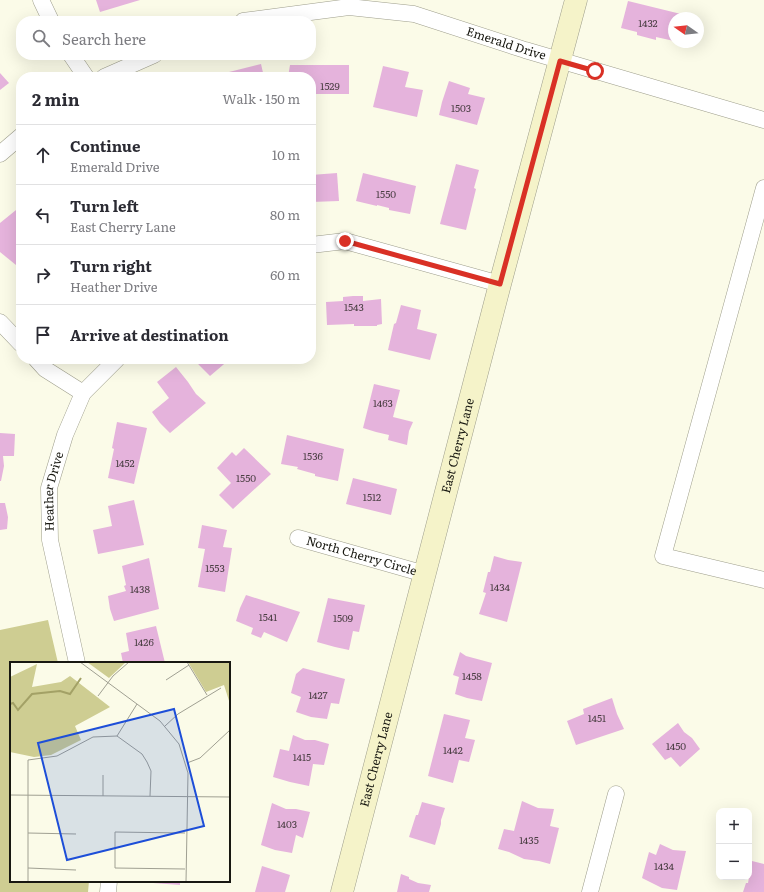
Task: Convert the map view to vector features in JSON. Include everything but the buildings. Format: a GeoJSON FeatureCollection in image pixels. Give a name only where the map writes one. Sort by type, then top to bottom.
{"type":"FeatureCollection","features":[{"type":"Feature","properties":{"kind":"street"},"geometry":{"type":"LineString","coordinates":[[41,0],[49,16]]}},
{"type":"Feature","properties":{"kind":"street","name":"East Cherry Lane"},"geometry":{"type":"LineString","coordinates":[[342,892],[500,284],[576,0]]}},
{"type":"Feature","properties":{"kind":"street","name":"Emerald Drive"},"geometry":{"type":"LineString","coordinates":[[274,16],[349,4],[414,14],[560,61],[764,120]]}},
{"type":"Feature","properties":{"kind":"street"},"geometry":{"type":"LineString","coordinates":[[74,60],[83,72]]}},
{"type":"Feature","properties":{"kind":"street"},"geometry":{"type":"LineString","coordinates":[[115,72],[143,60]]}},
{"type":"Feature","properties":{"kind":"street"},"geometry":{"type":"LineString","coordinates":[[0,154],[16,140]]}},
{"type":"Feature","properties":{"kind":"street"},"geometry":{"type":"LineString","coordinates":[[764,188],[663,556],[764,580]]}},
{"type":"Feature","properties":{"kind":"street"},"geometry":{"type":"LineString","coordinates":[[316,244],[345,241],[500,284]]}},
{"type":"Feature","properties":{"kind":"street"},"geometry":{"type":"LineString","coordinates":[[0,322],[16,339]]}},
{"type":"Feature","properties":{"kind":"street"},"geometry":{"type":"LineString","coordinates":[[40,364],[45,369],[83,394]]}},
{"type":"Feature","properties":{"kind":"street","name":"Heather Drive"},"geometry":{"type":"LineString","coordinates":[[78,662],[50,540],[49,488],[65,435],[83,394],[112,364]]}},
{"type":"Feature","properties":{"kind":"street","name":"North Cherry Circle"},"geometry":{"type":"LineString","coordinates":[[298,538],[425,574]]}},
{"type":"Feature","properties":{"kind":"street"},"geometry":{"type":"LineString","coordinates":[[590,892],[616,794]]}},
{"type":"Feature","properties":{"kind":"street"},"geometry":{"type":"LineString","coordinates":[[108,892],[109,882]]}},
{"type":"Feature","properties":{"kind":"shaded area"},"geometry":{"type":"Polygon","coordinates":[[[48,620],[58,662],[10,662],[10,882],[89,882],[88,892],[0,892],[0,630],[48,620]]]}},
{"type":"Feature","properties":{"kind":"route"},"geometry":{"type":"LineString","coordinates":[[345,241],[500,284],[560,61],[595,71]]}}]}
